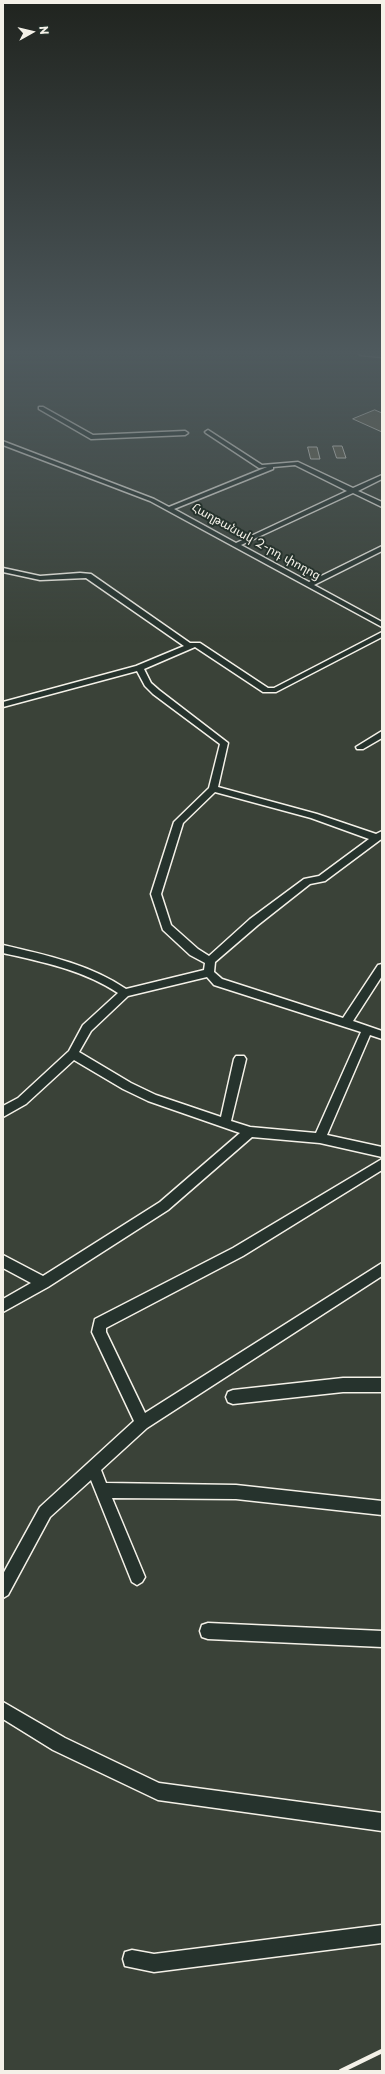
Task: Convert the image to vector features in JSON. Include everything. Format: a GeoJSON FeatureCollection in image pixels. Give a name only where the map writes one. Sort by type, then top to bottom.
{"type":"FeatureCollection","features":[{"type":"Feature","properties":{"kind":"street","name":"Հաղթանակ 2-րդ փողոց"},"geometry":{"type":"LineString","coordinates":[[18,450],[152,500],[382,625]]}},
{"type":"Feature","properties":{"kind":"street"},"geometry":{"type":"LineString","coordinates":[[235,450],[261,467],[296,463],[382,505]]}},
{"type":"Feature","properties":{"kind":"street"},"geometry":{"type":"LineString","coordinates":[[169,509],[264,472],[279,464]]}},
{"type":"Feature","properties":{"kind":"street"},"geometry":{"type":"LineString","coordinates":[[236,545],[382,477]]}},
{"type":"Feature","properties":{"kind":"street"},"geometry":{"type":"LineString","coordinates":[[308,585],[382,548]]}},
{"type":"Feature","properties":{"kind":"street"},"geometry":{"type":"LineString","coordinates":[[3,570],[40,578],[80,574],[88,576],[193,645],[270,691],[276,690],[382,634]]}},
{"type":"Feature","properties":{"kind":"street"},"geometry":{"type":"LineString","coordinates":[[3,705],[139,668],[193,645]]}},
{"type":"Feature","properties":{"kind":"street"},"geometry":{"type":"LineString","coordinates":[[139,668],[148,684],[156,692],[224,743],[213,789],[179,822],[156,894],[167,927],[194,952],[210,961]]}},
{"type":"Feature","properties":{"kind":"street"},"geometry":{"type":"LineString","coordinates":[[360,747],[382,734]]}},
{"type":"Feature","properties":{"kind":"street"},"geometry":{"type":"LineString","coordinates":[[213,789],[314,816],[379,836]]}},
{"type":"Feature","properties":{"kind":"street"},"geometry":{"type":"LineString","coordinates":[[379,836],[322,878],[307,881],[254,922],[210,961],[209,973],[218,982],[382,1035]]}},
{"type":"Feature","properties":{"kind":"street"},"geometry":{"type":"LineString","coordinates":[[3,949],[84,971],[112,983],[125,993]]}},
{"type":"Feature","properties":{"kind":"street"},"geometry":{"type":"LineString","coordinates":[[346,1023],[382,968]]}},
{"type":"Feature","properties":{"kind":"street"},"geometry":{"type":"LineString","coordinates":[[3,1112],[22,1101],[73,1054],[87,1028],[125,993],[209,973]]}},
{"type":"Feature","properties":{"kind":"street"},"geometry":{"type":"LineString","coordinates":[[320,1138],[367,1030]]}},
{"type":"Feature","properties":{"kind":"street"},"geometry":{"type":"LineString","coordinates":[[73,1054],[127,1086],[152,1098],[250,1132],[320,1138],[382,1152]]}},
{"type":"Feature","properties":{"kind":"street"},"geometry":{"type":"LineString","coordinates":[[225,1123],[240,1058]]}},
{"type":"Feature","properties":{"kind":"street"},"geometry":{"type":"LineString","coordinates":[[3,1306],[164,1206],[250,1132]]}},
{"type":"Feature","properties":{"kind":"street"},"geometry":{"type":"LineString","coordinates":[[142,1423],[99,1332],[100,1324],[238,1252],[382,1164]]}},
{"type":"Feature","properties":{"kind":"street"},"geometry":{"type":"LineString","coordinates":[[3,1261],[42,1283]]}},
{"type":"Feature","properties":{"kind":"street"},"geometry":{"type":"LineString","coordinates":[[3,1590],[45,1512],[142,1423],[382,1269]]}},
{"type":"Feature","properties":{"kind":"street"},"geometry":{"type":"LineString","coordinates":[[233,1397],[343,1385],[382,1384]]}},
{"type":"Feature","properties":{"kind":"street"},"geometry":{"type":"LineString","coordinates":[[93,1468],[137,1577]]}},
{"type":"Feature","properties":{"kind":"street"},"geometry":{"type":"LineString","coordinates":[[102,1490],[236,1492],[382,1508]]}},
{"type":"Feature","properties":{"kind":"street"},"geometry":{"type":"LineString","coordinates":[[208,1631],[382,1639]]}},
{"type":"Feature","properties":{"kind":"street"},"geometry":{"type":"LineString","coordinates":[[3,1710],[59,1744],[158,1791],[382,1822]]}},
{"type":"Feature","properties":{"kind":"street"},"geometry":{"type":"LineString","coordinates":[[132,1959],[154,1962],[382,1934]]}},
{"type":"Feature","properties":{"kind":"building"},"geometry":{"type":"Polygon","coordinates":[[[309,450],[318,450],[320,459],[311,459],[309,450]]]}},
{"type":"Feature","properties":{"kind":"building"},"geometry":{"type":"Polygon","coordinates":[[[334,450],[343,450],[346,458],[337,458],[334,450]]]}},
{"type":"Feature","properties":{"kind":"railway"},"geometry":{"type":"LineString","coordinates":[[341,2071],[382,2051]]}}]}
